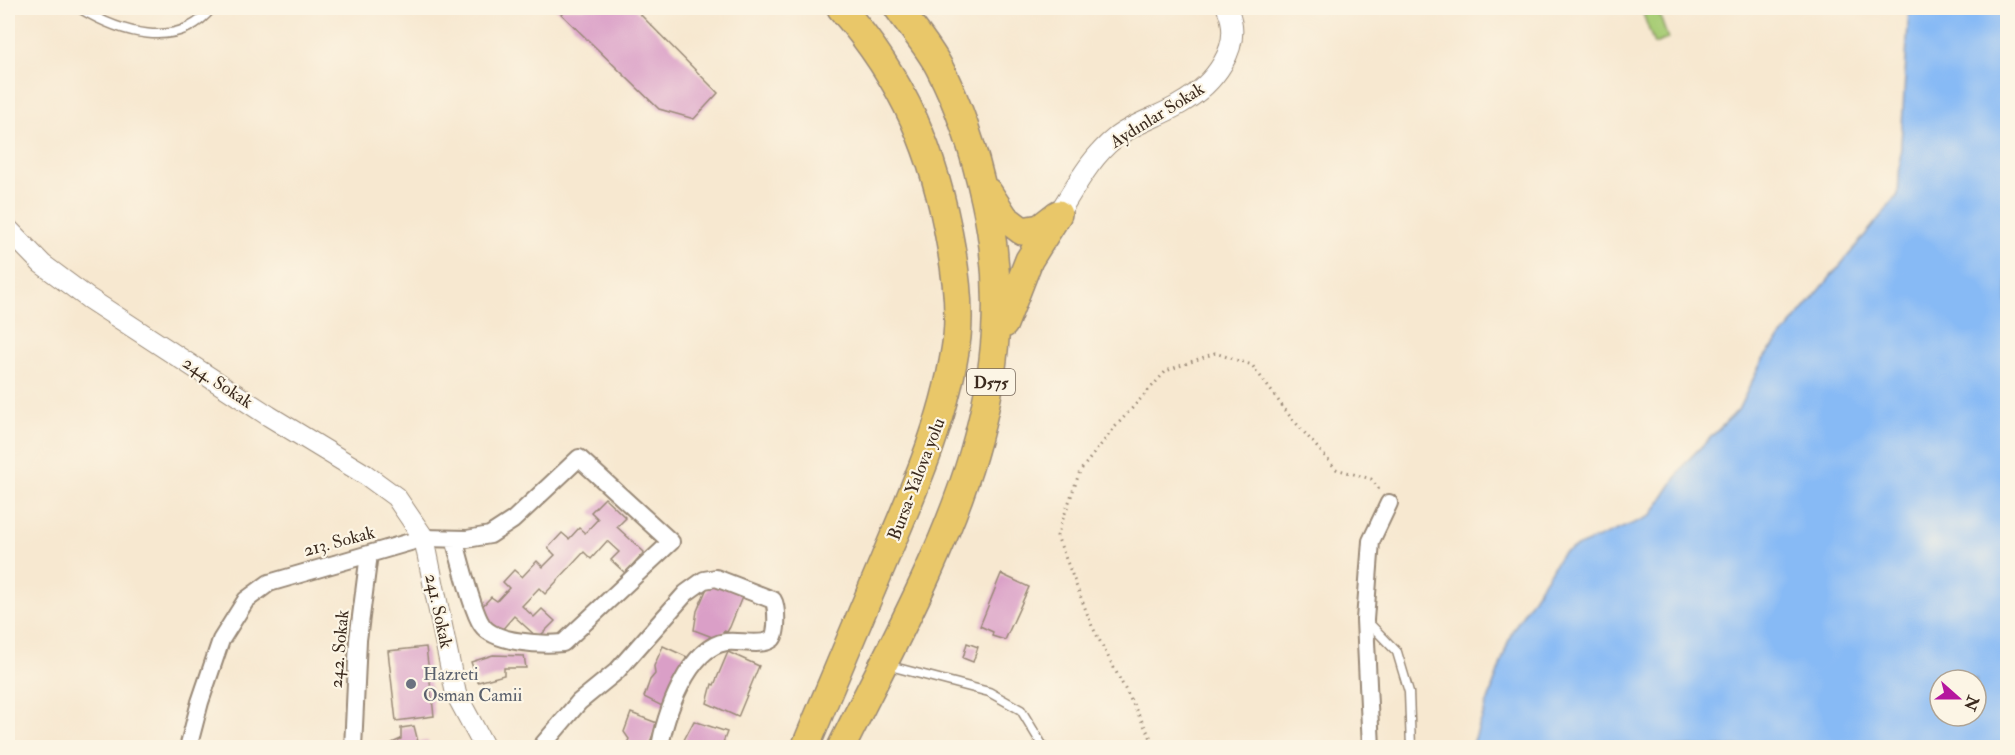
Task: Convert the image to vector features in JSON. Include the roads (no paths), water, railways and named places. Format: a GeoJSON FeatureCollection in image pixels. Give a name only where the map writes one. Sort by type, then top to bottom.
{"type":"FeatureCollection","features":[{"type":"Feature","properties":{"kind":"highway","name":"Bursa-Yalova yolu"},"geometry":{"type":"LineString","coordinates":[[804,745],[931,449],[946,396],[957,335],[955,273],[933,167],[918,123],[895,79],[865,34],[842,8]]}},
{"type":"Feature","properties":{"kind":"highway","name":"D575"},"geometry":{"type":"LineString","coordinates":[[840,747],[926,576],[952,518],[973,460],[987,410],[999,310],[995,260],[982,182],[962,117],[939,66],[898,8]]}},
{"type":"Feature","properties":{"kind":"highway"},"geometry":{"type":"LineString","coordinates":[[982,182],[1005,218],[1022,231],[1040,228],[1058,214]]}},
{"type":"Feature","properties":{"kind":"highway"},"geometry":{"type":"LineString","coordinates":[[996,345],[1029,260],[1058,214]]}},
{"type":"Feature","properties":{"kind":"highway"},"geometry":{"type":"LineString","coordinates":[[885,559],[926,576]]}},
{"type":"Feature","properties":{"kind":"street","name":"Aydınlar Sokak"},"geometry":{"type":"LineString","coordinates":[[1058,214],[1086,170],[1106,147],[1126,131],[1181,104],[1213,77],[1230,48],[1230,11]]}},
{"type":"Feature","properties":{"kind":"street","name":"244. Sokak"},"geometry":{"type":"LineString","coordinates":[[8,229],[42,264],[88,298],[366,475],[396,497],[424,538]]}},
{"type":"Feature","properties":{"kind":"street","name":"213. Sokak"},"geometry":{"type":"LineString","coordinates":[[188,747],[221,640],[246,600],[269,583],[424,538],[477,539],[502,528],[579,458],[672,542],[562,643],[546,644],[495,635],[482,626],[454,539]]}},
{"type":"Feature","properties":{"kind":"street"},"geometry":{"type":"LineString","coordinates":[[1371,747],[1365,620],[1371,541],[1389,503]]}},
{"type":"Feature","properties":{"kind":"street","name":"241. Sokak"},"geometry":{"type":"LineString","coordinates":[[424,538],[456,694],[485,747]]}},
{"type":"Feature","properties":{"kind":"street","name":"242. Sokak"},"geometry":{"type":"LineString","coordinates":[[353,747],[358,640],[369,554]]}},
{"type":"Feature","properties":{"kind":"street"},"geometry":{"type":"LineString","coordinates":[[540,747],[579,702],[617,671],[686,593],[696,585],[716,578],[773,600],[776,607],[774,618],[777,629],[773,638],[766,642],[726,642],[714,645],[693,662],[681,682],[660,747]]}},
{"type":"Feature","properties":{"kind":"lane"},"geometry":{"type":"LineString","coordinates":[[79,8],[99,20],[143,34],[172,34],[212,8]]}},
{"type":"Feature","properties":{"kind":"lane"},"geometry":{"type":"LineString","coordinates":[[1365,620],[1397,652],[1409,692],[1411,747]]}},
{"type":"Feature","properties":{"kind":"lane"},"geometry":{"type":"LineString","coordinates":[[882,664],[989,692],[1021,710],[1044,747]]}},
{"type":"Feature","properties":{"kind":"water"},"geometry":{"type":"Polygon","coordinates":[[[1909,8],[2007,8],[2007,747],[1472,747],[1512,631],[1562,553],[1651,516],[1687,461],[1738,410],[1763,359],[1898,195],[1909,8]]]}},
{"type":"Feature","properties":{"kind":"place","name":"Hazreti Osman Camii"},"geometry":{"type":"Point","coordinates":[411,684]}}]}
